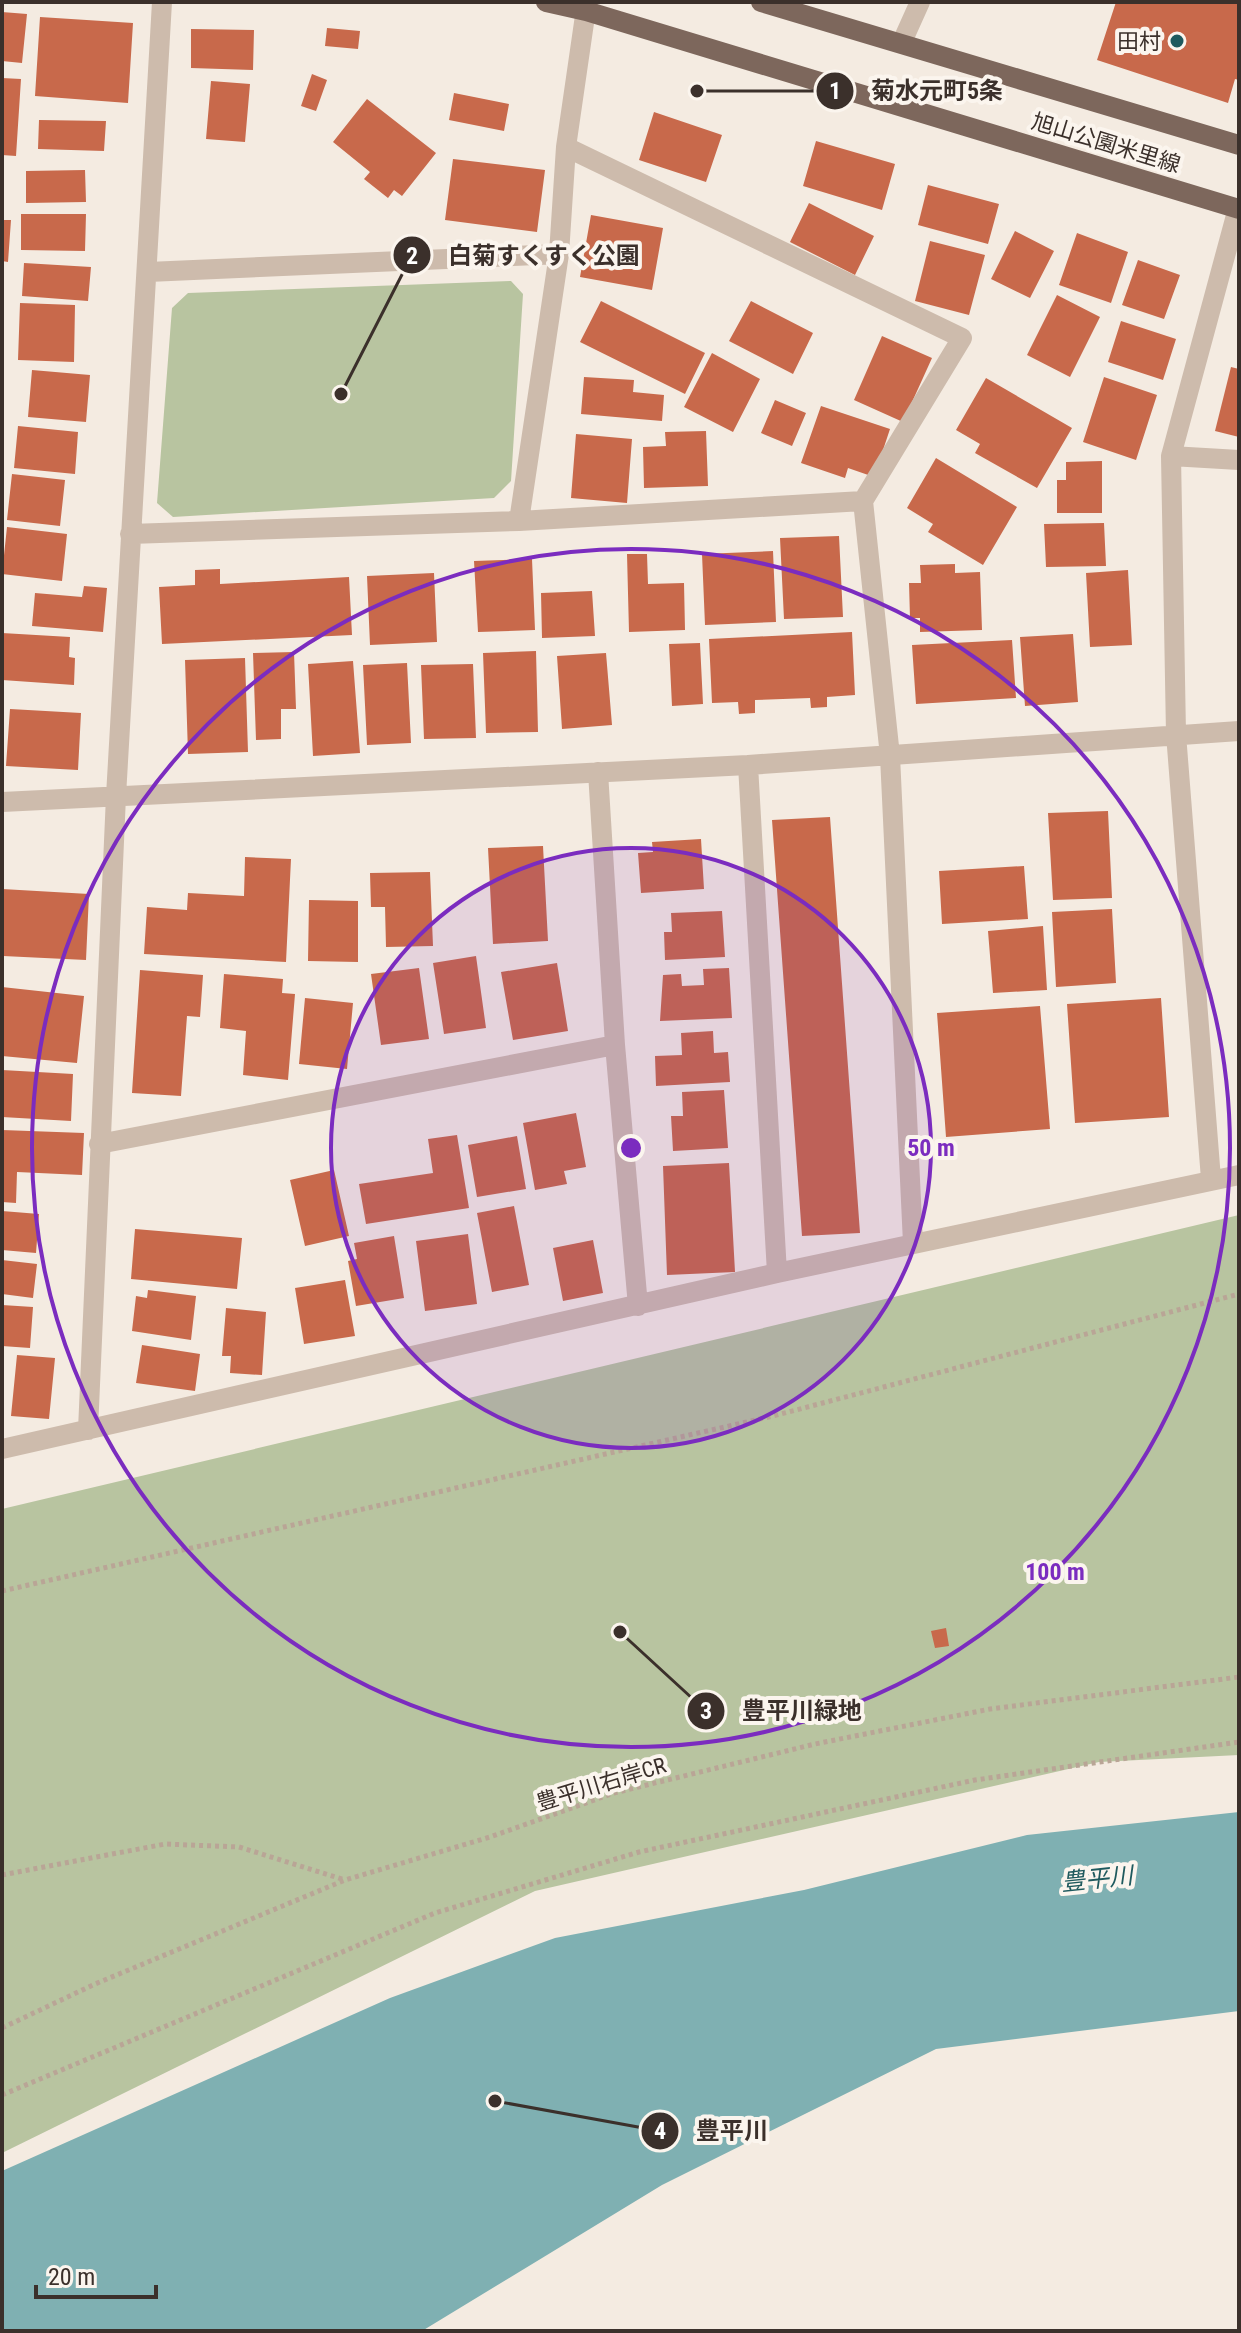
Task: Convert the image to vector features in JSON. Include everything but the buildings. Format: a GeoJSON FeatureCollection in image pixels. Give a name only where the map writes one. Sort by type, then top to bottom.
{"type":"FeatureCollection","features":[{"type":"Feature","properties":{"kind":"main road","name":"旭山公園米里線"},"geometry":{"type":"LineString","coordinates":[[546,2],[587,6],[1238,208]]}},
{"type":"Feature","properties":{"kind":"main road","name":"旭山公園米里線"},"geometry":{"type":"LineString","coordinates":[[761,2],[1239,145]]}},
{"type":"Feature","properties":{"kind":"street"},"geometry":{"type":"LineString","coordinates":[[88,1430],[116,796],[162,2]]}},
{"type":"Feature","properties":{"kind":"street"},"geometry":{"type":"LineString","coordinates":[[902,42],[920,2]]}},
{"type":"Feature","properties":{"kind":"street"},"geometry":{"type":"LineString","coordinates":[[519,521],[559,254],[566,147],[587,6]]}},
{"type":"Feature","properties":{"kind":"street"},"geometry":{"type":"LineString","coordinates":[[566,147],[962,338],[863,501],[890,756],[913,1243]]}},
{"type":"Feature","properties":{"kind":"street"},"geometry":{"type":"LineString","coordinates":[[1211,1179],[1176,734],[1171,456],[1238,208]]}},
{"type":"Feature","properties":{"kind":"street"},"geometry":{"type":"LineString","coordinates":[[148,272],[559,254]]}},
{"type":"Feature","properties":{"kind":"street"},"geometry":{"type":"LineString","coordinates":[[1171,456],[1239,460]]}},
{"type":"Feature","properties":{"kind":"street"},"geometry":{"type":"LineString","coordinates":[[130,534],[519,521],[863,501]]}},
{"type":"Feature","properties":{"kind":"street"},"geometry":{"type":"LineString","coordinates":[[2,802],[748,765],[1239,731]]}},
{"type":"Feature","properties":{"kind":"street"},"geometry":{"type":"LineString","coordinates":[[748,765],[777,1273]]}},
{"type":"Feature","properties":{"kind":"street"},"geometry":{"type":"LineString","coordinates":[[598,772],[615,1045],[638,1306]]}},
{"type":"Feature","properties":{"kind":"street"},"geometry":{"type":"LineString","coordinates":[[99,1144],[615,1045]]}},
{"type":"Feature","properties":{"kind":"street"},"geometry":{"type":"LineString","coordinates":[[2,1449],[777,1273],[1239,1175]]}},
{"type":"Feature","properties":{"kind":"path"},"geometry":{"type":"LineString","coordinates":[[2,1591],[773,1416],[1239,1294]]}},
{"type":"Feature","properties":{"kind":"path","name":"豊平川右岸CR"},"geometry":{"type":"LineString","coordinates":[[2,2028],[95,1984],[345,1880],[490,1837],[614,1793],[815,1744],[990,1709],[1239,1677]]}},
{"type":"Feature","properties":{"kind":"path"},"geometry":{"type":"LineString","coordinates":[[2,2095],[435,1913],[639,1852],[975,1780],[1239,1742]]}},
{"type":"Feature","properties":{"kind":"path"},"geometry":{"type":"LineString","coordinates":[[2,1875],[165,1844],[239,1847],[345,1880]]}},
{"type":"Feature","properties":{"kind":"green space"},"geometry":{"type":"Polygon","coordinates":[[[511,281],[523,294],[511,481],[494,498],[173,517],[157,503],[172,308],[188,293],[511,281]]]}},
{"type":"Feature","properties":{"kind":"green space"},"geometry":{"type":"Polygon","coordinates":[[[1239,1215],[1239,1755],[1099,1762],[535,1891],[2,2153],[2,1509],[1239,1215]]]}},
{"type":"Feature","properties":{"kind":"water","name":"豊平川"},"geometry":{"type":"Polygon","coordinates":[[[1239,1812],[1239,2011],[936,2049],[662,2185],[422,2331],[2,2331],[2,2171],[390,1998],[555,1938],[804,1890],[1027,1835],[1239,1812]]]}},
{"type":"Feature","properties":{"kind":"place","name":"田村"},"geometry":{"type":"Point","coordinates":[1177,41]}},
{"type":"Feature","properties":{"kind":"place","name":"菊水元町5条"},"geometry":{"type":"Point","coordinates":[697,91]}},
{"type":"Feature","properties":{"kind":"place","name":"白菊すくすく公園"},"geometry":{"type":"Point","coordinates":[341,394]}},
{"type":"Feature","properties":{"kind":"place","name":"豊平川緑地"},"geometry":{"type":"Point","coordinates":[620,1632]}},
{"type":"Feature","properties":{"kind":"place","name":"豊平川"},"geometry":{"type":"Point","coordinates":[495,2101]}}]}
